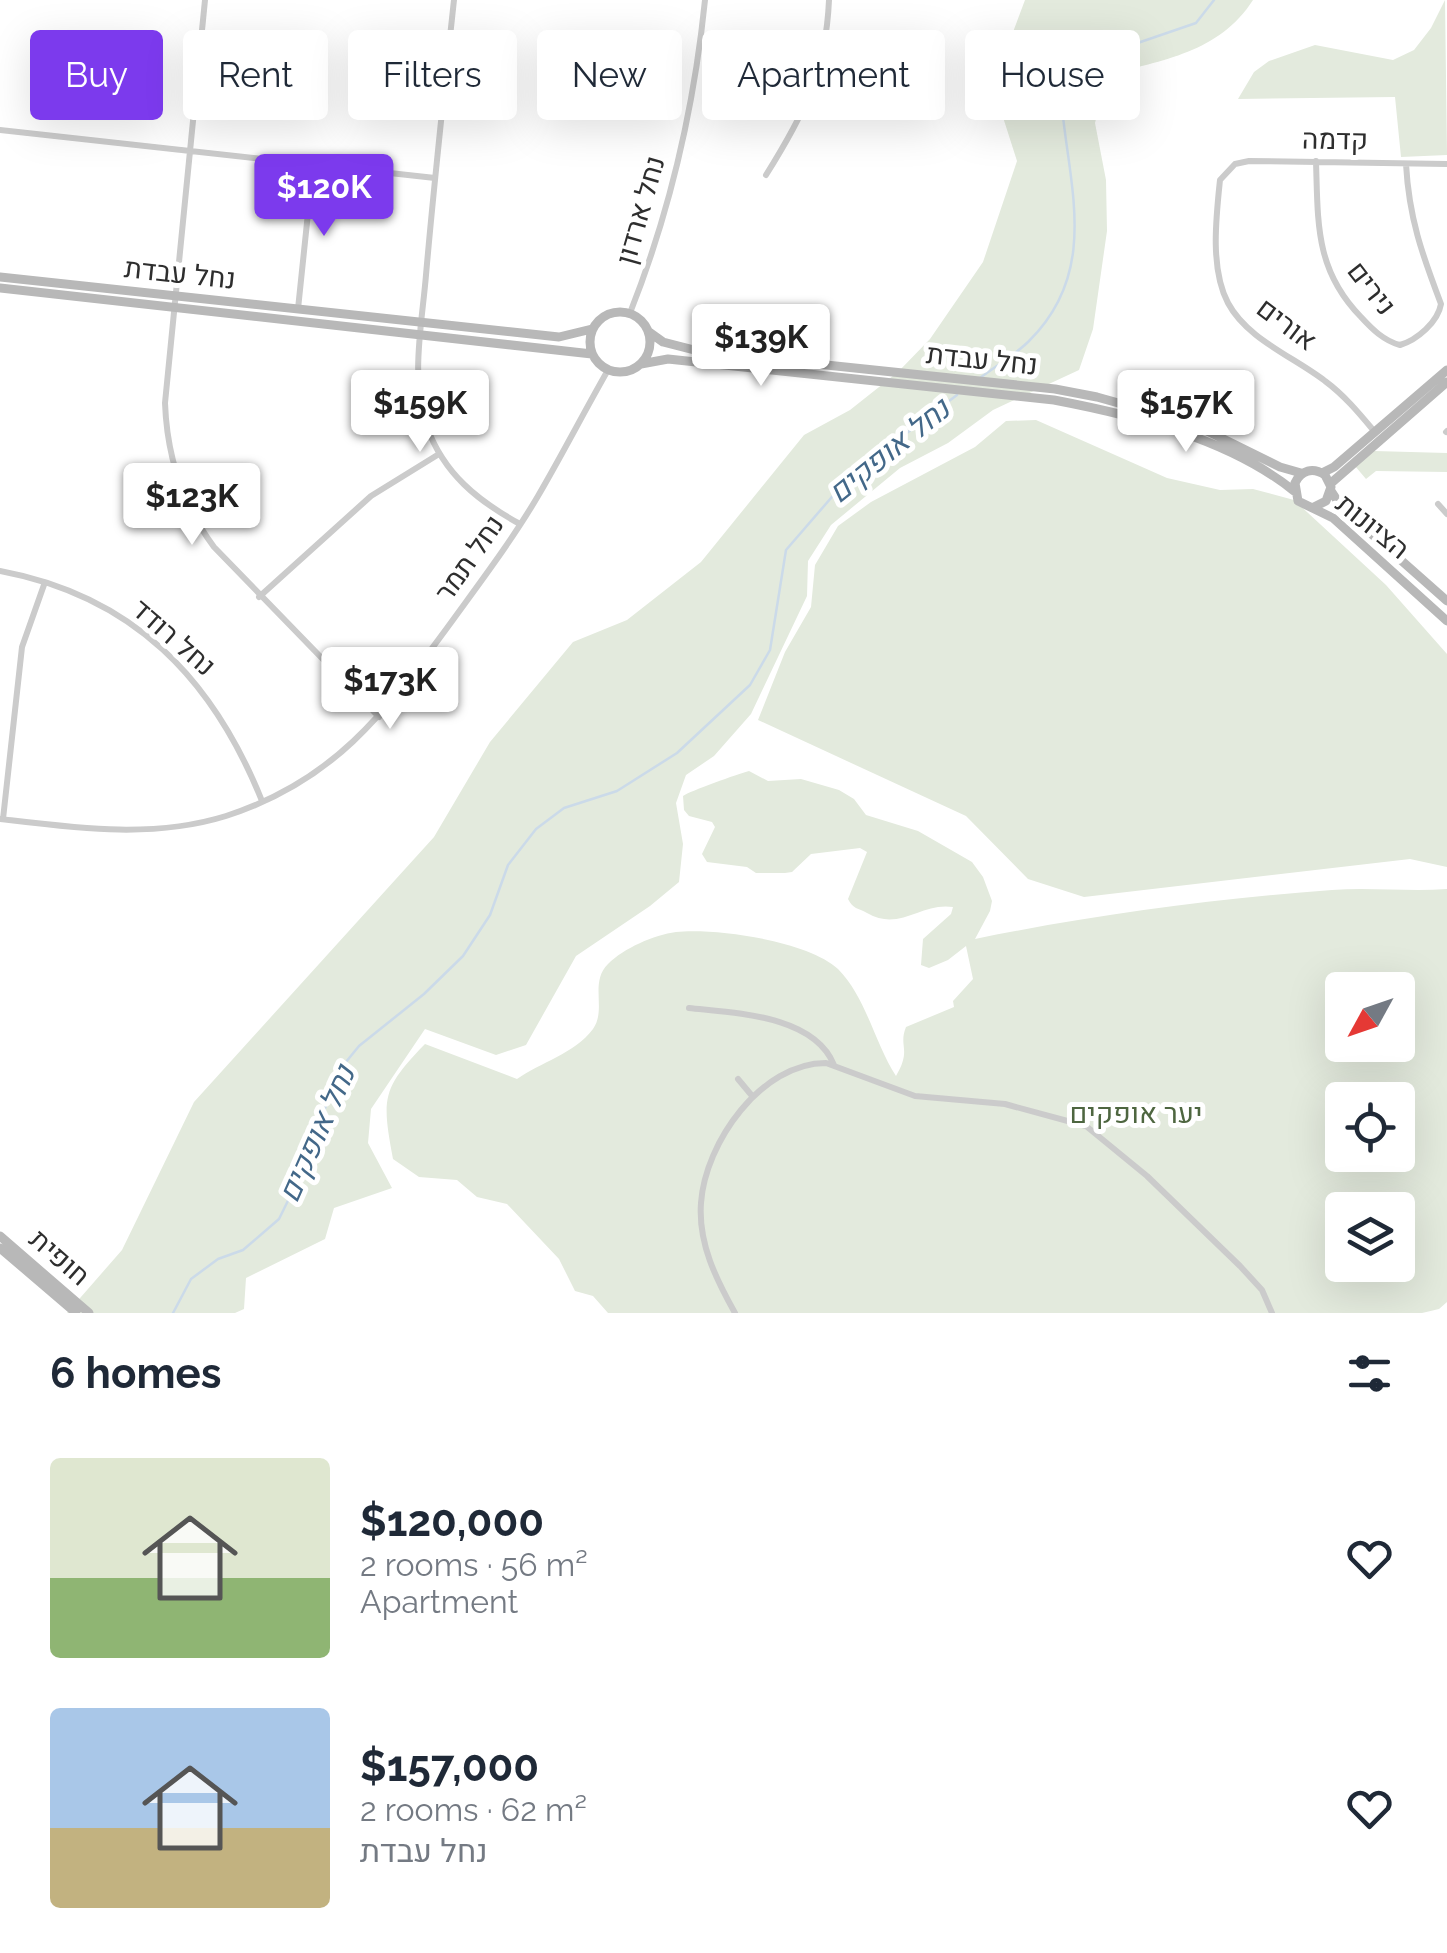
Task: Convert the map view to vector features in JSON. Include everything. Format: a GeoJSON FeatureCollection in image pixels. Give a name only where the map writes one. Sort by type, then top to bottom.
{"type":"FeatureCollection","features":[{"type":"Feature","properties":{"kind":"street"},"geometry":{"type":"LineString","coordinates":[[205,0],[166,403],[173,464],[197,524],[260,596],[379,717]]}},
{"type":"Feature","properties":{"kind":"street"},"geometry":{"type":"LineString","coordinates":[[454,0],[422,328],[420,400],[439,454],[470,492],[520,524]]}},
{"type":"Feature","properties":{"kind":"street","name":"נחל ארדון"},"geometry":{"type":"LineString","coordinates":[[630,313],[650,263],[676,172],[695,82],[706,0]]}},
{"type":"Feature","properties":{"kind":"street"},"geometry":{"type":"LineString","coordinates":[[766,175],[809,100],[826,43],[829,0]]}},
{"type":"Feature","properties":{"kind":"street"},"geometry":{"type":"LineString","coordinates":[[0,130],[435,178]]}},
{"type":"Feature","properties":{"kind":"street","name":"קדמה"},"geometry":{"type":"LineString","coordinates":[[1226,172],[1235,164],[1248,161],[1447,164]]}},
{"type":"Feature","properties":{"kind":"street","name":"נירים"},"geometry":{"type":"LineString","coordinates":[[1316,161],[1319,240],[1330,273],[1341,294],[1368,324],[1400,345],[1430,324],[1441,304],[1416,238],[1406,164]]}},
{"type":"Feature","properties":{"kind":"street"},"geometry":{"type":"LineString","coordinates":[[298,309],[313,165]]}},
{"type":"Feature","properties":{"kind":"street","name":"אורים"},"geometry":{"type":"LineString","coordinates":[[1226,172],[1218,194],[1217,267],[1229,304],[1240,320],[1262,338],[1335,389],[1374,431]]}},
{"type":"Feature","properties":{"kind":"street","name":"נחל עבדת"},"geometry":{"type":"LineString","coordinates":[[0,277],[422,328],[559,337],[592,330]]}},
{"type":"Feature","properties":{"kind":"street","name":"נחל עבדת"},"geometry":{"type":"LineString","coordinates":[[0,288],[298,309],[592,354]]}},
{"type":"Feature","properties":{"kind":"street"},"geometry":{"type":"LineString","coordinates":[[612,312],[630,313],[644,324],[650,349],[641,364],[625,372],[608,370],[592,354],[592,330],[612,312]]}},
{"type":"Feature","properties":{"kind":"street","name":"נחל עבדת"},"geometry":{"type":"LineString","coordinates":[[648,332],[681,349],[1080,394],[1132,404],[1193,424],[1302,474]]}},
{"type":"Feature","properties":{"kind":"street","name":"נחל עבדת"},"geometry":{"type":"LineString","coordinates":[[641,364],[668,360],[1086,406],[1129,415],[1188,435],[1294,491]]}},
{"type":"Feature","properties":{"kind":"street","name":"נחל תמר"},"geometry":{"type":"LineString","coordinates":[[2,819],[150,830],[224,816],[302,781],[342,753],[379,717],[520,524],[608,370]]}},
{"type":"Feature","properties":{"kind":"street","name":"הציונות"},"geometry":{"type":"LineString","coordinates":[[1322,473],[1334,467],[1447,370]]}},
{"type":"Feature","properties":{"kind":"street","name":"הציונות"},"geometry":{"type":"LineString","coordinates":[[1447,382],[1331,488],[1342,508],[1447,601]]}},
{"type":"Feature","properties":{"kind":"street"},"geometry":{"type":"LineString","coordinates":[[260,596],[371,496],[439,454]]}},
{"type":"Feature","properties":{"kind":"street"},"geometry":{"type":"LineString","coordinates":[[1313,470],[1322,473],[1331,488],[1326,501],[1314,507],[1301,503],[1294,491],[1302,474],[1313,470]]}},
{"type":"Feature","properties":{"kind":"street"},"geometry":{"type":"LineString","coordinates":[[1438,504],[1447,514]]}},
{"type":"Feature","properties":{"kind":"street","name":"הציונות"},"geometry":{"type":"LineString","coordinates":[[1314,507],[1332,518],[1447,620]]}},
{"type":"Feature","properties":{"kind":"street","name":"נחל רודד"},"geometry":{"type":"LineString","coordinates":[[0,571],[76,594],[125,620],[183,668],[228,728],[262,802]]}},
{"type":"Feature","properties":{"kind":"street"},"geometry":{"type":"LineString","coordinates":[[2,819],[22,647],[44,582]]}},
{"type":"Feature","properties":{"kind":"street"},"geometry":{"type":"LineString","coordinates":[[690,1008],[774,1018],[811,1038],[829,1053],[834,1066]]}},
{"type":"Feature","properties":{"kind":"street"},"geometry":{"type":"LineString","coordinates":[[735,1313],[706,1252],[701,1203],[711,1163],[720,1143],[764,1084],[814,1063],[834,1066],[914,1096],[1005,1104],[1086,1126],[1146,1176],[1240,1266],[1262,1290],[1272,1313]]}},
{"type":"Feature","properties":{"kind":"street"},"geometry":{"type":"LineString","coordinates":[[738,1079],[753,1097]]}},
{"type":"Feature","properties":{"kind":"street","name":"חופית"},"geometry":{"type":"LineString","coordinates":[[0,1236],[84,1312]]}},
{"type":"Feature","properties":{"kind":"street","name":"חופית"},"geometry":{"type":"LineString","coordinates":[[0,1248],[84,1312]]}},
{"type":"Feature","properties":{"kind":"green space"},"geometry":{"type":"Polygon","coordinates":[[[1025,0],[1253,0],[1224,32],[1206,43],[1140,66],[1140,30],[1014,30],[1025,0]]]}},
{"type":"Feature","properties":{"kind":"green space"},"geometry":{"type":"Polygon","coordinates":[[[1445,0],[1447,155],[1401,157],[1395,97],[1238,99],[1254,72],[1269,61],[1315,45],[1393,60],[1414,50],[1445,0]]]}},
{"type":"Feature","properties":{"kind":"green space"},"geometry":{"type":"Polygon","coordinates":[[[1004,120],[1096,120],[1106,180],[1107,231],[1093,329],[1079,370],[993,410],[948,443],[900,468],[831,525],[808,561],[807,596],[751,714],[714,756],[686,775],[676,803],[683,844],[679,882],[576,956],[526,1045],[496,1055],[425,1029],[371,1109],[368,1143],[392,1188],[334,1208],[325,1239],[246,1278],[244,1309],[235,1313],[67,1313],[122,1250],[194,1102],[434,837],[490,742],[573,642],[627,620],[701,562],[804,435],[850,410],[898,372],[930,339],[983,262],[1017,161],[1004,120]]]}},
{"type":"Feature","properties":{"kind":"green space"},"geometry":{"type":"Polygon","coordinates":[[[1036,420],[1167,478],[1220,490],[1253,489],[1294,500],[1386,585],[1447,654],[1447,867],[1410,859],[1084,897],[1028,879],[966,816],[758,720],[785,652],[811,607],[815,565],[838,526],[871,502],[975,447],[1006,421],[1036,420]]]}},
{"type":"Feature","properties":{"kind":"green space"},"geometry":{"type":"Polygon","coordinates":[[[1374,451],[1447,453],[1447,472],[1376,471],[1366,479],[1355,466],[1374,451]]]}},
{"type":"Feature","properties":{"kind":"green space","name":"יער אופקים"},"geometry":{"type":"Polygon","coordinates":[[[749,771],[768,781],[801,779],[839,790],[854,799],[866,815],[918,831],[972,862],[983,877],[992,901],[975,939],[1108,915],[1242,898],[1346,889],[1447,889],[1447,1302],[1439,1309],[1422,1313],[608,1313],[593,1296],[575,1291],[559,1259],[507,1204],[477,1197],[457,1180],[419,1177],[393,1159],[387,1122],[388,1096],[400,1073],[425,1044],[517,1079],[567,1051],[593,1029],[599,1013],[602,971],[622,953],[658,936],[714,932],[784,944],[824,959],[838,969],[856,993],[896,1076],[903,1060],[906,1027],[954,1007],[953,1001],[973,979],[966,946],[948,960],[929,968],[921,965],[923,939],[951,914],[953,907],[890,919],[854,907],[848,899],[867,852],[860,848],[811,854],[792,872],[785,873],[756,873],[747,867],[707,862],[702,854],[715,827],[712,822],[689,816],[684,810],[683,796],[749,771]]]}},
{"type":"Feature","properties":{"kind":"waterway","name":"נחל אופקים"},"geometry":{"type":"LineString","coordinates":[[980,378],[1029,341],[1052,312],[1066,282],[1074,218],[1060,83],[1088,60],[1196,23],[1214,0]]}},
{"type":"Feature","properties":{"kind":"waterway","name":"נחל אופקים"},"geometry":{"type":"LineString","coordinates":[[173,1313],[191,1279],[218,1259],[243,1250],[279,1219],[306,1164],[337,1073],[359,1046],[424,994],[463,956],[490,915],[508,865],[536,829],[564,808],[617,791],[677,753],[750,685],[770,650],[786,550],[850,476],[957,395]]}}]}
